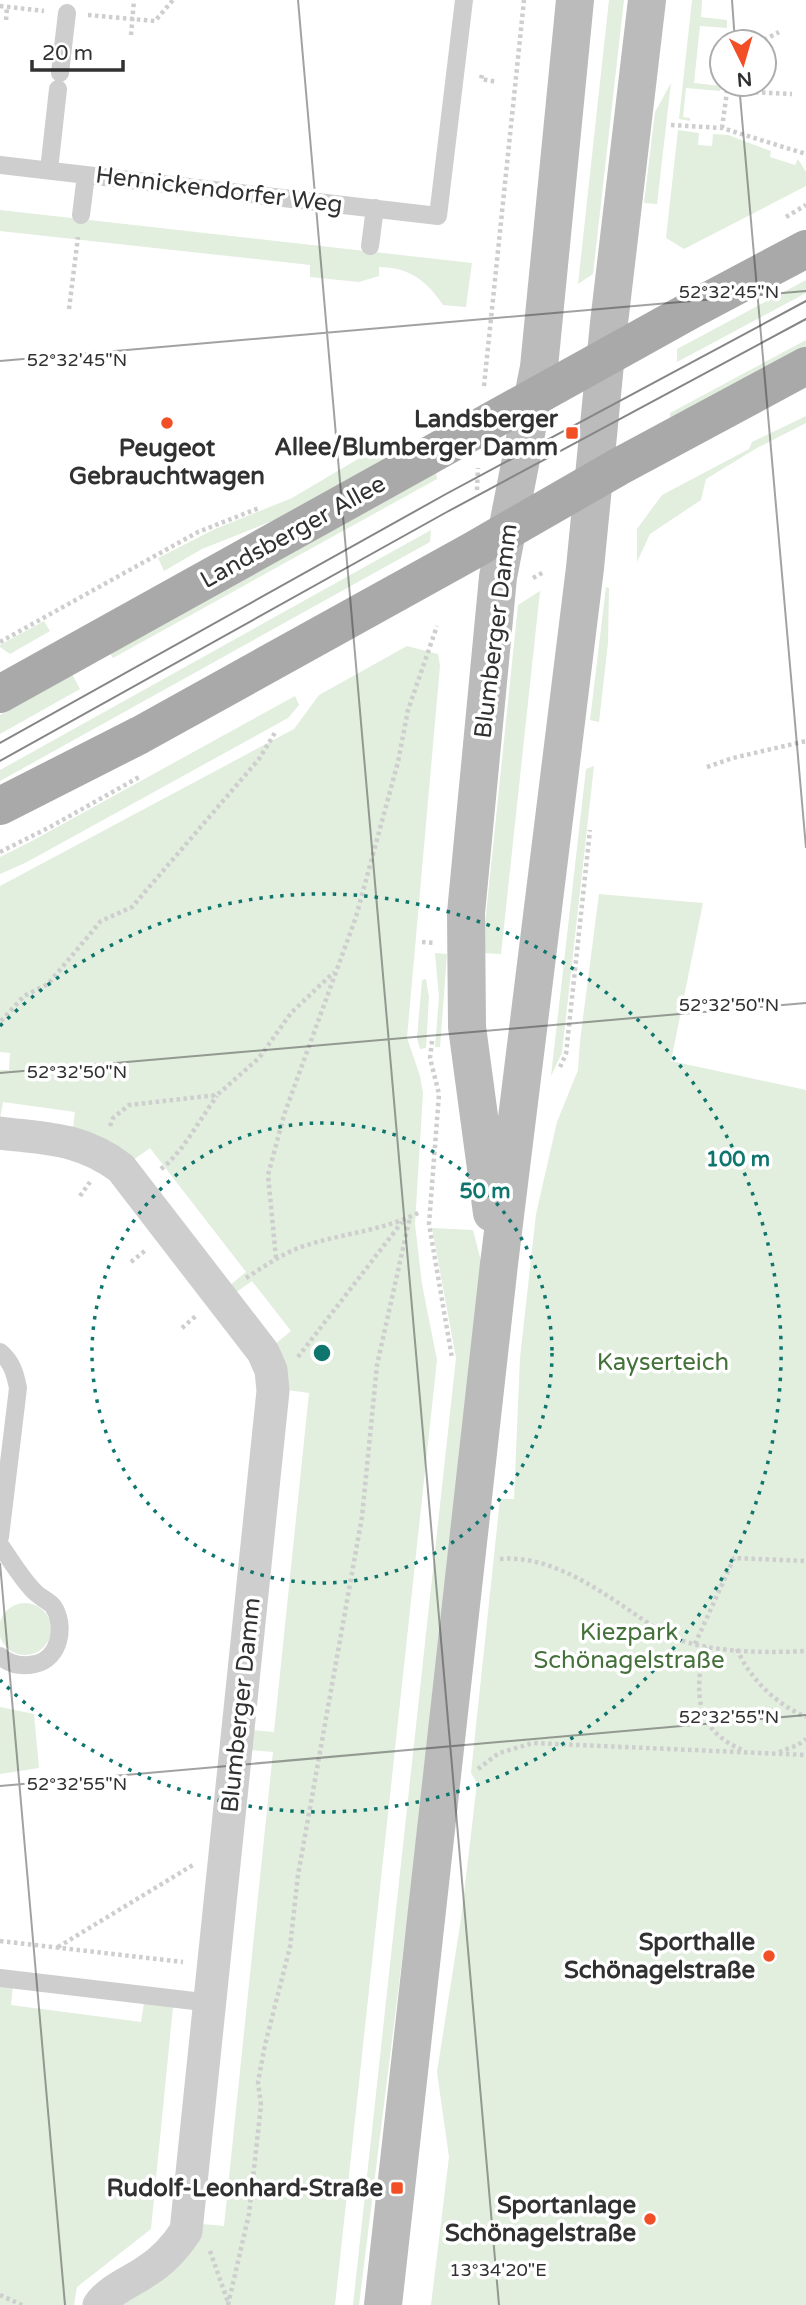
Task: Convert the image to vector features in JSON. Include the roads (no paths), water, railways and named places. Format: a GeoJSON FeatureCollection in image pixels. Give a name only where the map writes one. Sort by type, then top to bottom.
{"type":"FeatureCollection","features":[{"type":"Feature","properties":{"kind":"main road","name":"Blumberger Damm"},"geometry":{"type":"LineString","coordinates":[[499,1264],[467,1027],[466,913],[498,577],[539,367],[575,0]]}},
{"type":"Feature","properties":{"kind":"main road","name":"Blumberger Damm"},"geometry":{"type":"LineString","coordinates":[[383,2305],[499,1264],[585,568],[605,357],[647,0]]}},
{"type":"Feature","properties":{"kind":"main road","name":"Landsberger Allee"},"geometry":{"type":"LineString","coordinates":[[0,694],[605,357],[806,249]]}},
{"type":"Feature","properties":{"kind":"main road"},"geometry":{"type":"LineString","coordinates":[[0,806],[140,735],[507,532],[657,445],[806,366]]}},
{"type":"Feature","properties":{"kind":"street","name":"Blumberger Damm"},"geometry":{"type":"LineString","coordinates":[[0,1133],[88,1148],[121,1168],[263,1352],[271,1370],[273,1391],[186,2231],[174,2248],[152,2269],[107,2296],[99,2305]]}},
{"type":"Feature","properties":{"kind":"lane","name":"Hennickendorfer Weg"},"geometry":{"type":"LineString","coordinates":[[0,165],[438,216],[464,0]]}},
{"type":"Feature","properties":{"kind":"lane"},"geometry":{"type":"LineString","coordinates":[[49,170],[67,13]]}},
{"type":"Feature","properties":{"kind":"lane"},"geometry":{"type":"LineString","coordinates":[[81,215],[86,175]]}},
{"type":"Feature","properties":{"kind":"lane"},"geometry":{"type":"LineString","coordinates":[[370,246],[374,208]]}},
{"type":"Feature","properties":{"kind":"lane"},"geometry":{"type":"LineString","coordinates":[[0,1352],[14,1371],[18,1388],[0,1537]]}},
{"type":"Feature","properties":{"kind":"lane"},"geometry":{"type":"LineString","coordinates":[[0,1545],[35,1592],[52,1606],[61,1627],[57,1647],[41,1663],[25,1666],[7,1662],[0,1656]]}},
{"type":"Feature","properties":{"kind":"lane"},"geometry":{"type":"LineString","coordinates":[[0,1978],[211,2003]]}},
{"type":"Feature","properties":{"kind":"tram line"},"geometry":{"type":"LineString","coordinates":[[0,743],[446,494],[806,301]]}},
{"type":"Feature","properties":{"kind":"tram line"},"geometry":{"type":"LineString","coordinates":[[0,761],[445,513],[806,319]]}},
{"type":"Feature","properties":{"kind":"place","name":"Peugeot Gebrauchtwagen"},"geometry":{"type":"Point","coordinates":[167,423]}},
{"type":"Feature","properties":{"kind":"place","name":"Landsberger Allee/Blumberger Damm"},"geometry":{"type":"Point","coordinates":[572,433]}},
{"type":"Feature","properties":{"kind":"place","name":"Sporthalle Schönagelstraße"},"geometry":{"type":"Point","coordinates":[769,1956]}},
{"type":"Feature","properties":{"kind":"place","name":"Rudolf-Leonhard-Straße"},"geometry":{"type":"Point","coordinates":[397,2188]}},
{"type":"Feature","properties":{"kind":"place","name":"Sportanlage Schönagelstraße"},"geometry":{"type":"Point","coordinates":[650,2219]}},
{"type":"Feature","properties":{"kind":"park label","name":"Kayserteich"},"geometry":{"type":"Point","coordinates":[663,1362]}},
{"type":"Feature","properties":{"kind":"park label","name":"Kiezpark Schönagelstraße"},"geometry":{"type":"Point","coordinates":[629,1646]}}]}
